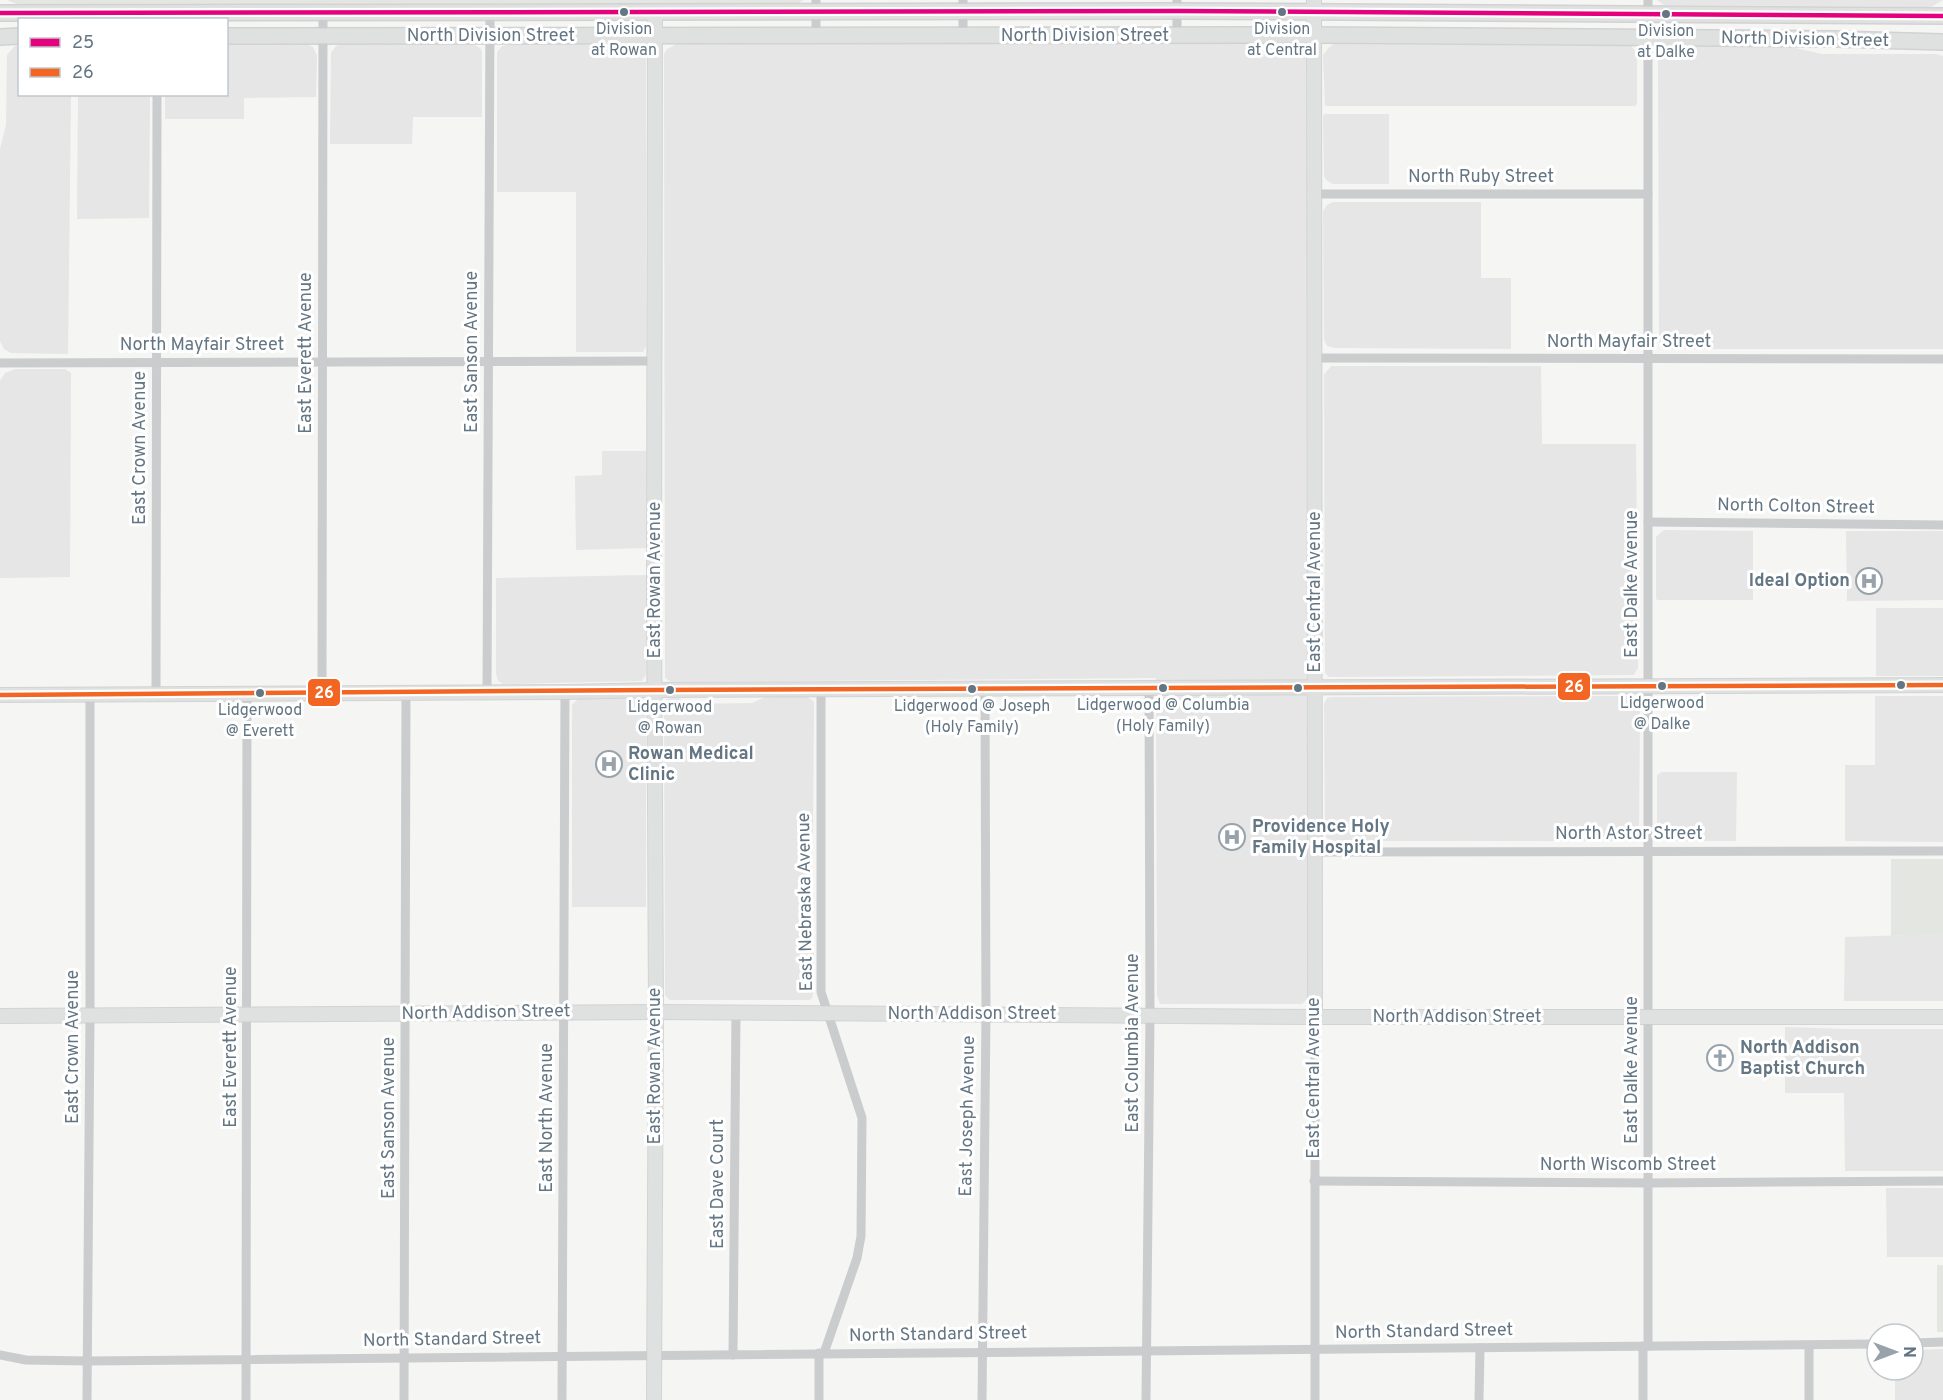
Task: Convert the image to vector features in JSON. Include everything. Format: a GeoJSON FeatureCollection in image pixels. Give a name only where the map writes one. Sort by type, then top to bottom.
{"type":"FeatureCollection","features":[{"type":"Feature","properties":{"kind":"main road","name":"North Division Street"},"geometry":{"type":"LineString","coordinates":[[0,14],[655,13],[816,6],[1315,6],[1648,7],[1943,16]]}},
{"type":"Feature","properties":{"kind":"main road","name":"North Division Street"},"geometry":{"type":"LineString","coordinates":[[228,36],[1315,35],[1943,42]]}},
{"type":"Feature","properties":{"kind":"main road"},"geometry":{"type":"LineString","coordinates":[[0,37],[18,36]]}},
{"type":"Feature","properties":{"kind":"street"},"geometry":{"type":"LineString","coordinates":[[816,6],[816,36]]}},
{"type":"Feature","properties":{"kind":"street"},"geometry":{"type":"LineString","coordinates":[[963,6],[963,36]]}},
{"type":"Feature","properties":{"kind":"street"},"geometry":{"type":"LineString","coordinates":[[1177,6],[1177,36]]}},
{"type":"Feature","properties":{"kind":"street","name":"East Central Avenue"},"geometry":{"type":"LineString","coordinates":[[1315,6],[1315,1400]]}},
{"type":"Feature","properties":{"kind":"street","name":"East Dalke Avenue"},"geometry":{"type":"LineString","coordinates":[[1643,1400],[1648,1183],[1648,7]]}},
{"type":"Feature","properties":{"kind":"street","name":"East Everett Avenue"},"geometry":{"type":"LineString","coordinates":[[322,693],[323,13]]}},
{"type":"Feature","properties":{"kind":"street","name":"East Sanson Avenue"},"geometry":{"type":"LineString","coordinates":[[487,692],[490,13]]}},
{"type":"Feature","properties":{"kind":"street","name":"East Rowan Avenue"},"geometry":{"type":"LineString","coordinates":[[654,1400],[655,13]]}},
{"type":"Feature","properties":{"kind":"street","name":"East Crown Avenue"},"geometry":{"type":"LineString","coordinates":[[156,694],[157,96]]}},
{"type":"Feature","properties":{"kind":"street","name":"North Ruby Street"},"geometry":{"type":"LineString","coordinates":[[1315,194],[1648,194]]}},
{"type":"Feature","properties":{"kind":"street","name":"North Mayfair Street"},"geometry":{"type":"LineString","coordinates":[[1315,358],[1943,359]]}},
{"type":"Feature","properties":{"kind":"street","name":"North Mayfair Street"},"geometry":{"type":"LineString","coordinates":[[0,363],[655,361]]}},
{"type":"Feature","properties":{"kind":"street","name":"North Colton Street"},"geometry":{"type":"LineString","coordinates":[[1648,522],[1943,525]]}},
{"type":"Feature","properties":{"kind":"street"},"geometry":{"type":"LineString","coordinates":[[0,695],[1149,687],[1943,685]]}},
{"type":"Feature","properties":{"kind":"street","name":"East Columbia Avenue"},"geometry":{"type":"LineString","coordinates":[[1146,1400],[1150,1016],[1149,687]]}},
{"type":"Feature","properties":{"kind":"street","name":"East Nebraska Avenue"},"geometry":{"type":"LineString","coordinates":[[819,1400],[822,1353],[857,1258],[861,1236],[862,1118],[821,992],[821,689]]}},
{"type":"Feature","properties":{"kind":"street","name":"East Joseph Avenue"},"geometry":{"type":"LineString","coordinates":[[982,1400],[986,1014],[985,689]]}},
{"type":"Feature","properties":{"kind":"street","name":"East Sanson Avenue"},"geometry":{"type":"LineString","coordinates":[[404,1400],[406,692]]}},
{"type":"Feature","properties":{"kind":"street","name":"East North Avenue"},"geometry":{"type":"LineString","coordinates":[[562,1400],[565,1012],[564,692]]}},
{"type":"Feature","properties":{"kind":"street","name":"East Everett Avenue"},"geometry":{"type":"LineString","coordinates":[[246,1400],[247,693]]}},
{"type":"Feature","properties":{"kind":"street","name":"East Crown Avenue"},"geometry":{"type":"LineString","coordinates":[[87,1400],[90,695]]}},
{"type":"Feature","properties":{"kind":"street","name":"North Astor Street"},"geometry":{"type":"LineString","coordinates":[[1315,852],[1943,851]]}},
{"type":"Feature","properties":{"kind":"street","name":"North Addison Street"},"geometry":{"type":"LineString","coordinates":[[0,1016],[656,1012],[1315,1017],[1943,1017]]}},
{"type":"Feature","properties":{"kind":"street","name":"East Dave Court"},"geometry":{"type":"LineString","coordinates":[[733,1355],[736,1013]]}},
{"type":"Feature","properties":{"kind":"street","name":"North Wiscomb Street"},"geometry":{"type":"LineString","coordinates":[[1314,1180],[1648,1183],[1943,1181]]}},
{"type":"Feature","properties":{"kind":"street"},"geometry":{"type":"LineString","coordinates":[[1925,1343],[1943,1342]]}},
{"type":"Feature","properties":{"kind":"street","name":"North Standard Street"},"geometry":{"type":"LineString","coordinates":[[0,1355],[26,1360],[87,1361],[1146,1349],[1865,1344]]}},
{"type":"Feature","properties":{"kind":"street"},"geometry":{"type":"LineString","coordinates":[[1809,1345],[1809,1400]]}},
{"type":"Feature","properties":{"kind":"street"},"geometry":{"type":"LineString","coordinates":[[1479,1400],[1480,1348]]}},
{"type":"Feature","properties":{"kind":"shaded area"},"geometry":{"type":"Polygon","coordinates":[[[7,0],[803,0],[799,3],[17,4],[7,0]]]}},
{"type":"Feature","properties":{"kind":"shaded area"},"geometry":{"type":"Polygon","coordinates":[[[1657,0],[1943,0],[1931,7],[1664,5],[1657,0]]]}},
{"type":"Feature","properties":{"kind":"shaded area"},"geometry":{"type":"Polygon","coordinates":[[[1289,43],[1298,45],[1304,50],[1306,58],[1307,999],[1302,1004],[1160,1004],[1157,995],[1156,678],[671,682],[665,678],[664,54],[667,49],[677,44],[1289,43]]]}},
{"type":"Feature","properties":{"kind":"shaded area"},"geometry":{"type":"Polygon","coordinates":[[[228,44],[306,44],[313,47],[317,56],[316,97],[244,98],[244,119],[165,119],[165,96],[228,96],[228,44]]]}},
{"type":"Feature","properties":{"kind":"shaded area"},"geometry":{"type":"Polygon","coordinates":[[[473,44],[481,49],[482,53],[482,117],[413,117],[412,144],[330,144],[331,53],[336,46],[473,44]]]}},
{"type":"Feature","properties":{"kind":"shaded area"},"geometry":{"type":"Polygon","coordinates":[[[510,44],[632,44],[640,48],[646,56],[646,346],[643,352],[576,352],[576,192],[497,192],[497,52],[502,46],[510,44]]]}},
{"type":"Feature","properties":{"kind":"shaded area"},"geometry":{"type":"Polygon","coordinates":[[[1334,44],[1631,46],[1637,54],[1637,103],[1635,106],[1325,106],[1323,55],[1334,44]]]}},
{"type":"Feature","properties":{"kind":"shaded area"},"geometry":{"type":"Polygon","coordinates":[[[18,45],[18,96],[71,96],[68,354],[11,353],[4,349],[0,341],[0,149],[6,125],[7,55],[18,45]]]}},
{"type":"Feature","properties":{"kind":"shaded area"},"geometry":{"type":"Polygon","coordinates":[[[1663,47],[1791,47],[1822,54],[1936,54],[1943,56],[1943,349],[1667,349],[1662,346],[1659,341],[1658,53],[1663,47]]]}},
{"type":"Feature","properties":{"kind":"shaded area"},"geometry":{"type":"Polygon","coordinates":[[[78,96],[150,96],[149,218],[77,219],[78,96]]]}},
{"type":"Feature","properties":{"kind":"shaded area"},"geometry":{"type":"Polygon","coordinates":[[[1325,114],[1389,114],[1389,184],[1333,184],[1326,180],[1324,176],[1323,116],[1325,114]]]}},
{"type":"Feature","properties":{"kind":"shaded area"},"geometry":{"type":"Polygon","coordinates":[[[1333,202],[1481,202],[1481,278],[1511,278],[1511,349],[1335,348],[1327,346],[1324,339],[1323,211],[1333,202]]]}},
{"type":"Feature","properties":{"kind":"shaded area"},"geometry":{"type":"Polygon","coordinates":[[[1331,366],[1541,366],[1542,444],[1636,444],[1638,668],[1634,675],[1329,677],[1325,673],[1324,375],[1331,366]]]}},
{"type":"Feature","properties":{"kind":"shaded area"},"geometry":{"type":"Polygon","coordinates":[[[15,369],[65,369],[71,373],[70,577],[0,578],[0,381],[5,373],[15,369]]]}},
{"type":"Feature","properties":{"kind":"shaded area"},"geometry":{"type":"Polygon","coordinates":[[[602,451],[646,451],[646,548],[576,550],[575,476],[602,475],[602,451]]]}},
{"type":"Feature","properties":{"kind":"shaded area"},"geometry":{"type":"Polygon","coordinates":[[[1664,530],[1753,531],[1753,600],[1656,599],[1656,537],[1664,530]]]}},
{"type":"Feature","properties":{"kind":"shaded area"},"geometry":{"type":"Polygon","coordinates":[[[1846,531],[1943,531],[1943,600],[1847,601],[1846,531]]]}},
{"type":"Feature","properties":{"kind":"shaded area"},"geometry":{"type":"Polygon","coordinates":[[[646,575],[646,674],[642,681],[503,684],[498,681],[496,674],[496,578],[646,575]]]}},
{"type":"Feature","properties":{"kind":"shaded area"},"geometry":{"type":"Polygon","coordinates":[[[1876,608],[1943,608],[1943,676],[1876,676],[1876,608]]]}},
{"type":"Feature","properties":{"kind":"shaded area"},"geometry":{"type":"Polygon","coordinates":[[[1875,696],[1943,696],[1943,842],[1845,841],[1845,765],[1875,765],[1875,696]]]}},
{"type":"Feature","properties":{"kind":"shaded area"},"geometry":{"type":"Polygon","coordinates":[[[640,697],[646,702],[646,907],[572,907],[572,705],[579,698],[640,697]]]}},
{"type":"Feature","properties":{"kind":"shaded area"},"geometry":{"type":"Polygon","coordinates":[[[676,697],[691,704],[752,703],[766,697],[808,697],[814,702],[813,833],[809,840],[809,942],[814,951],[814,989],[812,998],[809,1000],[670,1000],[665,995],[664,704],[667,699],[676,697]]]}},
{"type":"Feature","properties":{"kind":"shaded area"},"geometry":{"type":"Polygon","coordinates":[[[1636,697],[1640,706],[1639,835],[1634,841],[1334,841],[1327,838],[1325,833],[1324,704],[1327,698],[1636,697]]]}},
{"type":"Feature","properties":{"kind":"shaded area"},"geometry":{"type":"Polygon","coordinates":[[[1662,772],[1737,772],[1736,841],[1666,841],[1659,837],[1657,833],[1657,775],[1662,772]]]}},
{"type":"Feature","properties":{"kind":"shaded area"},"geometry":{"type":"Polygon","coordinates":[[[1891,859],[1943,859],[1943,934],[1891,936],[1891,859]]]}},
{"type":"Feature","properties":{"kind":"shaded area"},"geometry":{"type":"Polygon","coordinates":[[[1943,934],[1943,1001],[1844,1001],[1845,937],[1943,934]]]}},
{"type":"Feature","properties":{"kind":"shaded area"},"geometry":{"type":"Polygon","coordinates":[[[1785,1027],[1943,1029],[1943,1171],[1845,1171],[1844,1093],[1785,1093],[1785,1027]]]}},
{"type":"Feature","properties":{"kind":"shaded area"},"geometry":{"type":"Polygon","coordinates":[[[1886,1188],[1943,1188],[1943,1257],[1887,1257],[1886,1188]]]}},
{"type":"Feature","properties":{"kind":"shaded area"},"geometry":{"type":"Polygon","coordinates":[[[1937,1265],[1943,1265],[1943,1332],[1937,1332],[1937,1265]]]}},
{"type":"Feature","properties":{"kind":"shaded area"},"geometry":{"type":"Polygon","coordinates":[[[1943,1349],[1943,1400],[1895,1400],[1895,1382],[1925,1382],[1925,1350],[1943,1349]]]}},
{"type":"Feature","properties":{"kind":"transit line","name":"25"},"geometry":{"type":"LineString","coordinates":[[0,13],[1177,11],[1943,16]]}},
{"type":"Feature","properties":{"kind":"transit line","name":"26"},"geometry":{"type":"LineString","coordinates":[[0,695],[1943,685]]}},
{"type":"Feature","properties":{"kind":"place","name":"Division at Rowan"},"geometry":{"type":"Point","coordinates":[624,12]}},
{"type":"Feature","properties":{"kind":"place","name":"Division at Central"},"geometry":{"type":"Point","coordinates":[1282,12]}},
{"type":"Feature","properties":{"kind":"place","name":"Division at Dalke"},"geometry":{"type":"Point","coordinates":[1666,14]}},
{"type":"Feature","properties":{"kind":"place","name":"Ideal Option"},"geometry":{"type":"Point","coordinates":[1869,581]}},
{"type":"Feature","properties":{"kind":"place","name":"Lidgerwood @ Dalke"},"geometry":{"type":"Point","coordinates":[1662,686]}},
{"type":"Feature","properties":{"kind":"place","name":"Lidgerwood @ Columbia (Holy Family)"},"geometry":{"type":"Point","coordinates":[1163,688]}},
{"type":"Feature","properties":{"kind":"place","name":"Lidgerwood @ Joseph (Holy Family)"},"geometry":{"type":"Point","coordinates":[972,689]}},
{"type":"Feature","properties":{"kind":"place","name":"Lidgerwood @ Rowan"},"geometry":{"type":"Point","coordinates":[670,690]}},
{"type":"Feature","properties":{"kind":"place","name":"Lidgerwood @ Everett"},"geometry":{"type":"Point","coordinates":[260,693]}},
{"type":"Feature","properties":{"kind":"place","name":"Rowan Medical Clinic"},"geometry":{"type":"Point","coordinates":[609,764]}},
{"type":"Feature","properties":{"kind":"place","name":"Providence Holy Family Hospital"},"geometry":{"type":"Point","coordinates":[1232,837]}},
{"type":"Feature","properties":{"kind":"place","name":"North Addison Baptist Church"},"geometry":{"type":"Point","coordinates":[1720,1058]}}]}
